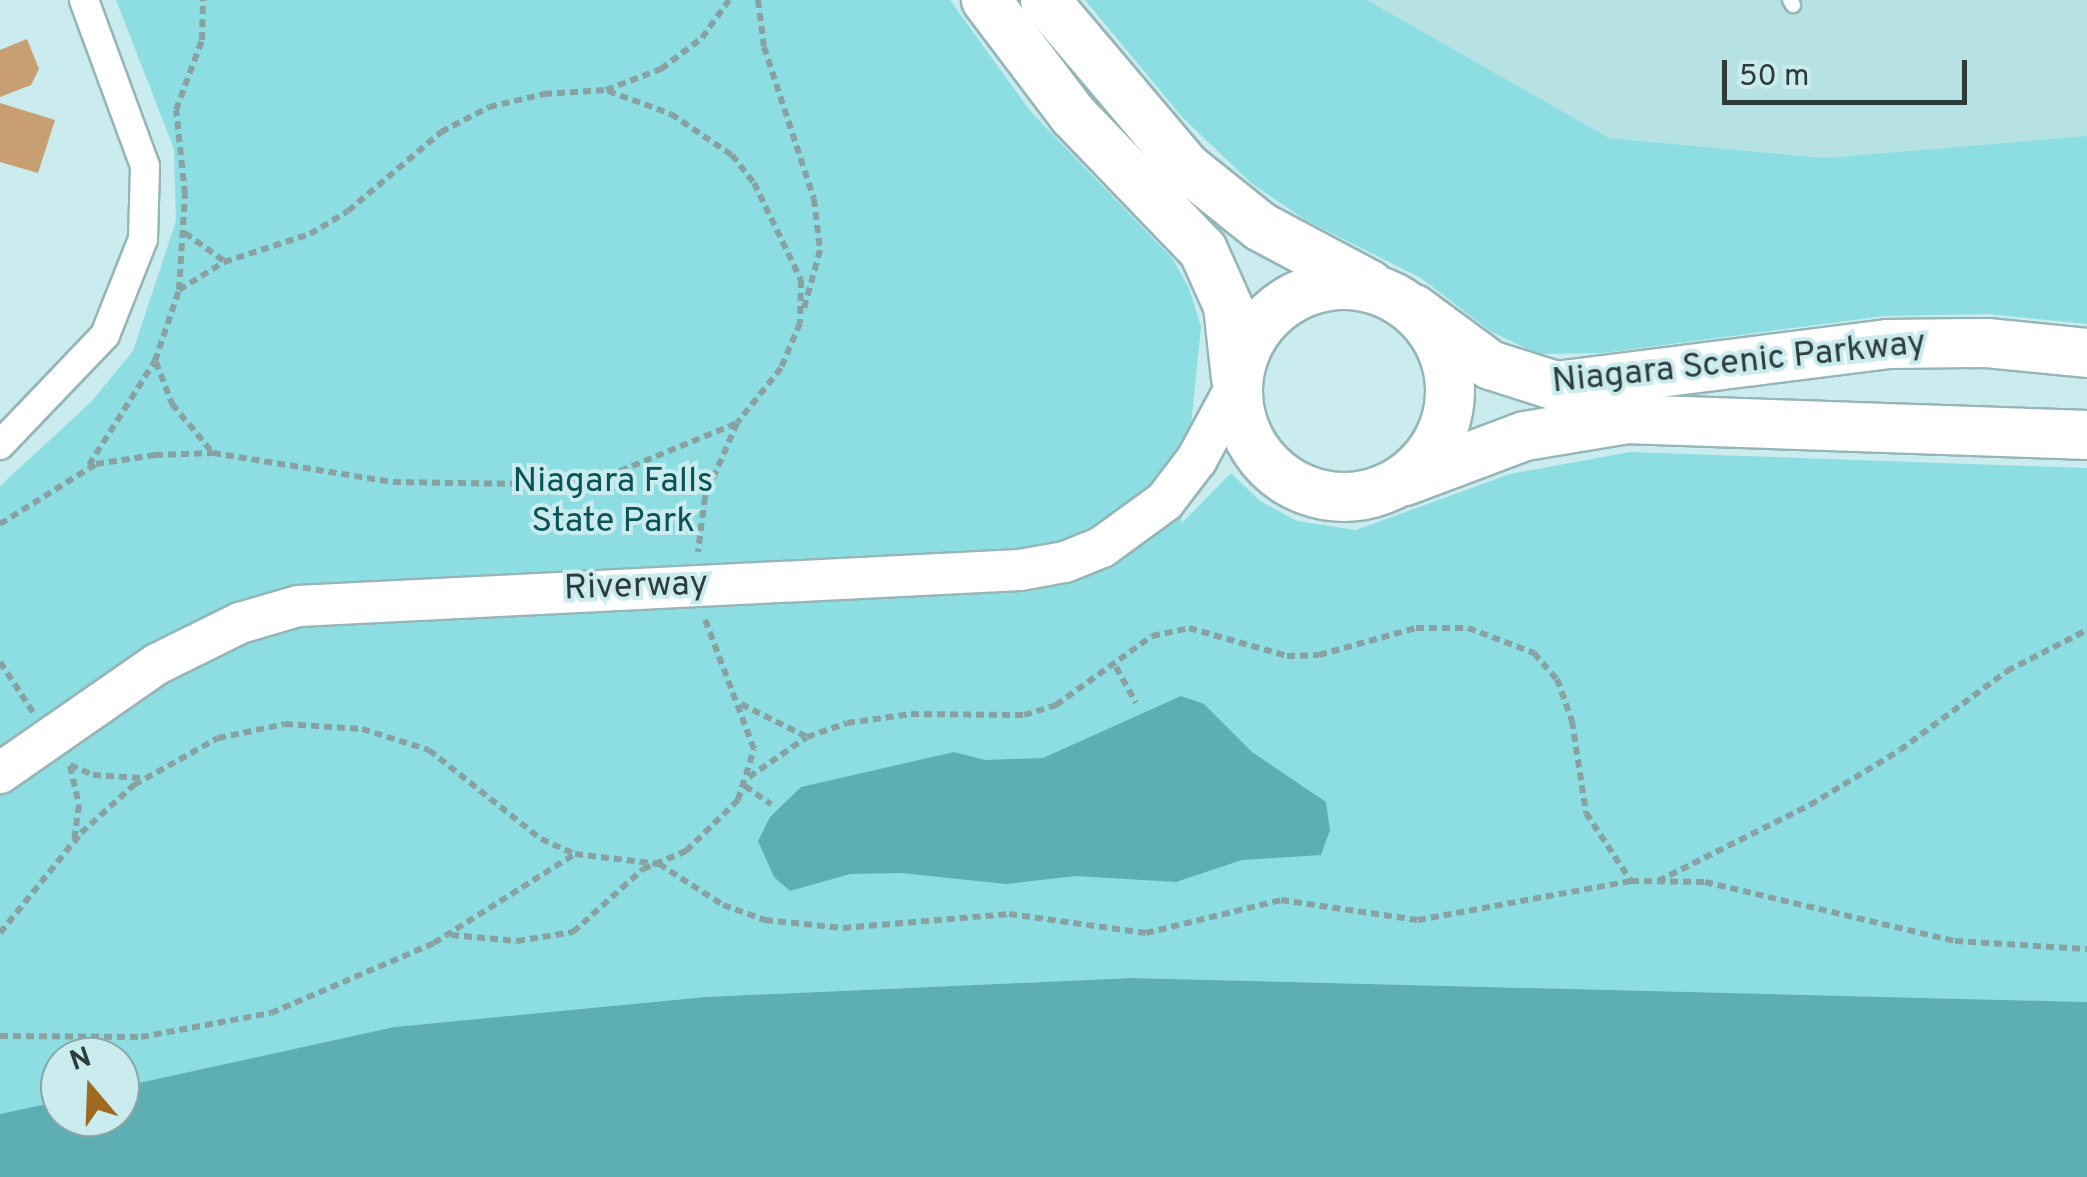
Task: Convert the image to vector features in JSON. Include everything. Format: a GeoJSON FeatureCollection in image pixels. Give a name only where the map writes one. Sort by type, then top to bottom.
{"type":"FeatureCollection","features":[{"type":"Feature","properties":{"kind":"highway"},"geometry":{"type":"LineString","coordinates":[[986,0],[1074,115],[1203,250],[1228,306],[1236,386],[1250,441],[1290,482],[1354,498],[1405,482],[1432,452],[1449,396],[1439,342],[1396,299],[1335,286],[1294,300],[1254,338],[1236,386]]}},
{"type":"Feature","properties":{"kind":"highway","name":"Niagara Scenic Parkway"},"geometry":{"type":"LineString","coordinates":[[1045,0],[1186,166],[1261,227],[1396,299],[1490,365],[1556,386],[1886,344],[1987,343],[2087,353]]}},
{"type":"Feature","properties":{"kind":"highway","name":"Niagara Scenic Parkway"},"geometry":{"type":"LineString","coordinates":[[1405,482],[1525,436],[1628,419],[2087,436]]}},
{"type":"Feature","properties":{"kind":"main road","name":"Riverway"},"geometry":{"type":"LineString","coordinates":[[0,774],[156,664],[240,623],[298,606],[1020,570],[1065,562],[1102,546],[1165,501],[1189,472],[1236,386]]}},
{"type":"Feature","properties":{"kind":"street"},"geometry":{"type":"LineString","coordinates":[[0,445],[106,335],[143,239],[146,166],[84,0]]}},
{"type":"Feature","properties":{"kind":"path"},"geometry":{"type":"LineString","coordinates":[[180,290],[224,262],[310,234],[348,211],[440,132],[489,107],[544,94],[606,90],[660,69],[702,38],[729,0]]}},
{"type":"Feature","properties":{"kind":"path"},"geometry":{"type":"LineString","coordinates":[[697,568],[705,497],[737,423],[781,368],[800,323],[820,250],[814,199],[764,47],[758,0]]}},
{"type":"Feature","properties":{"kind":"path"},"geometry":{"type":"LineString","coordinates":[[606,90],[670,114],[732,155],[754,183],[795,266],[800,323]]}},
{"type":"Feature","properties":{"kind":"path"},"geometry":{"type":"LineString","coordinates":[[184,232],[224,262]]}},
{"type":"Feature","properties":{"kind":"path"},"geometry":{"type":"LineString","coordinates":[[155,361],[172,404],[213,454]]}},
{"type":"Feature","properties":{"kind":"path"},"geometry":{"type":"LineString","coordinates":[[0,524],[96,464],[213,454],[394,482],[531,484],[608,476],[737,423]]}},
{"type":"Feature","properties":{"kind":"path"},"geometry":{"type":"LineString","coordinates":[[448,934],[517,940],[573,932],[634,877],[686,851],[745,786],[754,749],[701,602]]}},
{"type":"Feature","properties":{"kind":"path"},"geometry":{"type":"LineString","coordinates":[[749,777],[807,737],[847,723],[910,714],[1024,715],[1056,705],[1116,667],[1152,636],[1189,628],[1287,656],[1319,655],[1416,628],[1468,628],[1534,652],[1558,679],[1572,721],[1586,813],[1631,881]]}},
{"type":"Feature","properties":{"kind":"path"},"geometry":{"type":"LineString","coordinates":[[1657,881],[1810,805],[1900,750],[2007,671],[2087,630]]}},
{"type":"Feature","properties":{"kind":"path"},"geometry":{"type":"LineString","coordinates":[[0,662],[42,726]]}},
{"type":"Feature","properties":{"kind":"path"},"geometry":{"type":"LineString","coordinates":[[1116,667],[1136,703]]}},
{"type":"Feature","properties":{"kind":"path"},"geometry":{"type":"LineString","coordinates":[[736,700],[807,737]]}},
{"type":"Feature","properties":{"kind":"path"},"geometry":{"type":"LineString","coordinates":[[0,932],[74,842],[144,778],[218,738],[285,724],[362,728],[429,750],[541,839],[575,854],[659,864],[722,905],[765,920],[843,928],[1008,914],[1146,933],[1282,900],[1418,920],[1631,881],[1704,882],[1955,941],[2087,949]]}},
{"type":"Feature","properties":{"kind":"path"},"geometry":{"type":"LineString","coordinates":[[62,753],[79,805],[74,842]]}},
{"type":"Feature","properties":{"kind":"path"},"geometry":{"type":"LineString","coordinates":[[69,765],[93,775],[144,778]]}},
{"type":"Feature","properties":{"kind":"path"},"geometry":{"type":"LineString","coordinates":[[745,786],[771,804]]}},
{"type":"Feature","properties":{"kind":"path"},"geometry":{"type":"LineString","coordinates":[[0,1036],[141,1037],[271,1012],[338,989],[448,934],[575,854]]}},
{"type":"Feature","properties":{"kind":"shaded area"},"geometry":{"type":"Polygon","coordinates":[[[1367,0],[2087,0],[2087,136],[1824,158],[1608,138],[1367,0]]]}},
{"type":"Feature","properties":{"kind":"shaded area"},"geometry":{"type":"Polygon","coordinates":[[[1181,696],[1204,704],[1252,752],[1326,802],[1330,830],[1321,855],[1242,860],[1176,882],[1076,876],[1006,884],[901,873],[850,874],[790,891],[774,877],[758,841],[770,817],[801,787],[954,752],[985,760],[1043,758],[1181,696]]]}},
{"type":"Feature","properties":{"kind":"shaded area"},"geometry":{"type":"Polygon","coordinates":[[[1131,978],[2087,1002],[2087,1177],[0,1177],[0,1114],[40,1105],[40,1137],[140,1137],[140,1083],[394,1027],[705,997],[1131,978]]]}},
{"type":"Feature","properties":{"kind":"green space","name":"Niagara Falls State Park"},"geometry":{"type":"Polygon","coordinates":[[[116,0],[950,0],[1031,112],[1172,258],[1189,288],[1201,327],[1181,524],[1231,473],[1260,501],[1297,521],[1356,530],[1510,474],[1630,452],[2087,468],[2087,1002],[1131,978],[705,997],[394,1027],[140,1083],[140,1037],[40,1037],[40,1105],[0,1114],[0,486],[90,403],[133,351],[176,221],[174,149],[116,0]]]}},
{"type":"Feature","properties":{"kind":"green space"},"geometry":{"type":"Polygon","coordinates":[[[1085,0],[1367,0],[1609,138],[1824,158],[2087,136],[2087,324],[1988,314],[1885,316],[1603,353],[1537,354],[1490,331],[1421,278],[1307,221],[1251,183],[1183,118],[1085,0]]]}},
{"type":"Feature","properties":{"kind":"building"},"geometry":{"type":"Polygon","coordinates":[[[27,39],[39,69],[31,85],[0,97],[0,50],[27,39]]]}},
{"type":"Feature","properties":{"kind":"building"},"geometry":{"type":"Polygon","coordinates":[[[0,103],[55,120],[38,173],[0,162],[0,103]]]}}]}
